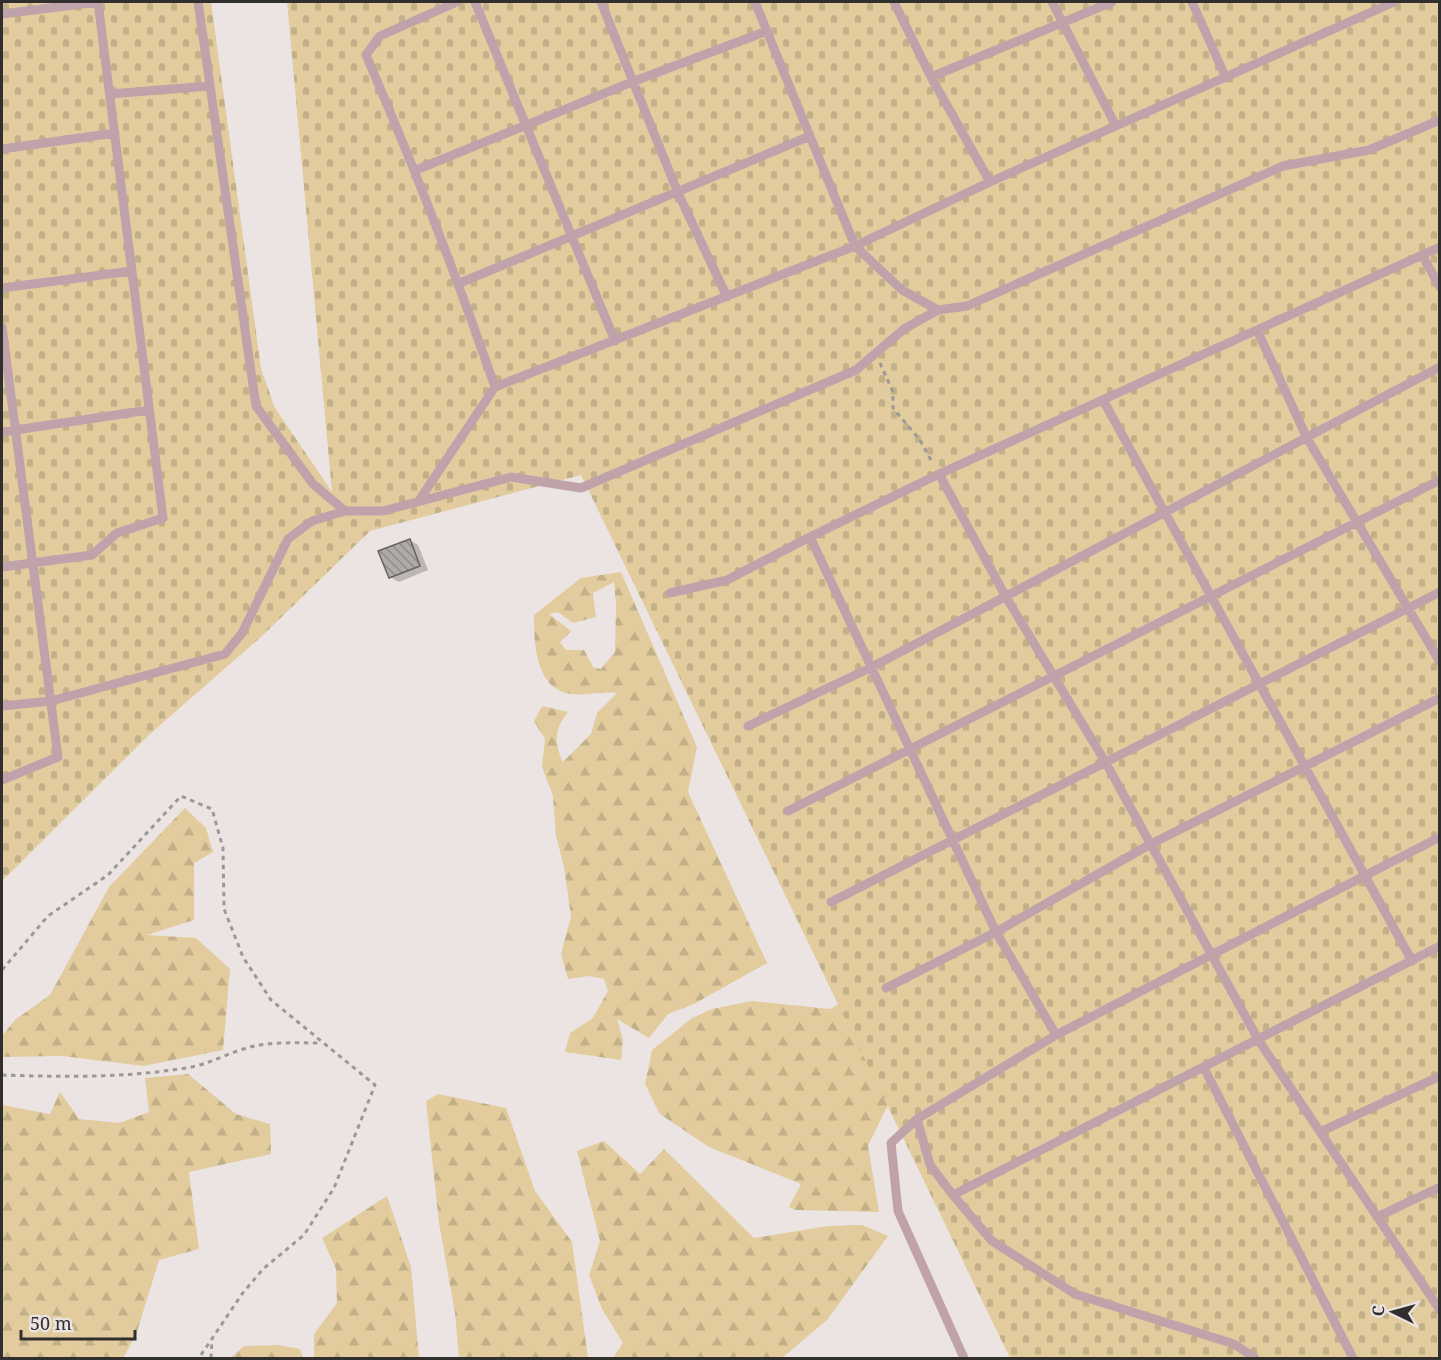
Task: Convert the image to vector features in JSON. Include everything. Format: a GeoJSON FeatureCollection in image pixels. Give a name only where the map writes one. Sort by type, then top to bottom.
{"type":"FeatureCollection","features":[{"type":"Feature","properties":{"kind":"lane"},"geometry":{"type":"LineString","coordinates":[[2,14],[98,2],[163,518],[117,533],[92,555],[2,567]]}},
{"type":"Feature","properties":{"kind":"lane"},"geometry":{"type":"LineString","coordinates":[[198,2],[256,406],[313,484],[345,511]]}},
{"type":"Feature","properties":{"kind":"lane"},"geometry":{"type":"LineString","coordinates":[[457,2],[380,36],[366,55],[416,170],[460,283],[495,387]]}},
{"type":"Feature","properties":{"kind":"lane"},"geometry":{"type":"LineString","coordinates":[[475,2],[615,341]]}},
{"type":"Feature","properties":{"kind":"lane"},"geometry":{"type":"LineString","coordinates":[[601,2],[678,193],[727,297]]}},
{"type":"Feature","properties":{"kind":"lane"},"geometry":{"type":"LineString","coordinates":[[755,2],[855,246],[902,290],[938,310]]}},
{"type":"Feature","properties":{"kind":"lane"},"geometry":{"type":"LineString","coordinates":[[894,2],[931,77],[990,182]]}},
{"type":"Feature","properties":{"kind":"lane"},"geometry":{"type":"LineString","coordinates":[[1052,2],[1116,126]]}},
{"type":"Feature","properties":{"kind":"lane"},"geometry":{"type":"LineString","coordinates":[[931,77],[1112,2]]}},
{"type":"Feature","properties":{"kind":"lane"},"geometry":{"type":"LineString","coordinates":[[1192,2],[1226,78]]}},
{"type":"Feature","properties":{"kind":"lane"},"geometry":{"type":"LineString","coordinates":[[418,502],[495,387],[855,246],[990,182],[1394,2]]}},
{"type":"Feature","properties":{"kind":"lane"},"geometry":{"type":"LineString","coordinates":[[416,170],[632,82],[767,31]]}},
{"type":"Feature","properties":{"kind":"lane"},"geometry":{"type":"LineString","coordinates":[[110,94],[209,86]]}},
{"type":"Feature","properties":{"kind":"lane"},"geometry":{"type":"LineString","coordinates":[[2,706],[51,701],[225,654],[242,633],[288,539],[312,521],[345,511],[383,512],[511,477],[581,488],[856,370],[904,329],[938,310],[967,306],[1283,166],[1369,150],[1440,120]]}},
{"type":"Feature","properties":{"kind":"lane"},"geometry":{"type":"LineString","coordinates":[[2,149],[115,133]]}},
{"type":"Feature","properties":{"kind":"lane"},"geometry":{"type":"LineString","coordinates":[[460,283],[810,136]]}},
{"type":"Feature","properties":{"kind":"lane"},"geometry":{"type":"LineString","coordinates":[[670,593],[727,580],[939,474],[1440,247]]}},
{"type":"Feature","properties":{"kind":"lane"},"geometry":{"type":"LineString","coordinates":[[1422,255],[1440,287]]}},
{"type":"Feature","properties":{"kind":"lane"},"geometry":{"type":"LineString","coordinates":[[2,288],[132,271]]}},
{"type":"Feature","properties":{"kind":"lane"},"geometry":{"type":"LineString","coordinates":[[2,327],[58,757],[2,780]]}},
{"type":"Feature","properties":{"kind":"lane"},"geometry":{"type":"LineString","coordinates":[[1257,330],[1307,438],[1440,662]]}},
{"type":"Feature","properties":{"kind":"lane"},"geometry":{"type":"LineString","coordinates":[[748,726],[870,668],[1440,368]]}},
{"type":"Feature","properties":{"kind":"lane"},"geometry":{"type":"LineString","coordinates":[[1103,399],[1412,961]]}},
{"type":"Feature","properties":{"kind":"lane"},"geometry":{"type":"LineString","coordinates":[[2,432],[149,410]]}},
{"type":"Feature","properties":{"kind":"lane"},"geometry":{"type":"LineString","coordinates":[[939,474],[1006,597],[1106,763],[1259,1041],[1440,1310]]}},
{"type":"Feature","properties":{"kind":"lane"},"geometry":{"type":"LineString","coordinates":[[788,811],[1056,677],[1440,480]]}},
{"type":"Feature","properties":{"kind":"lane"},"geometry":{"type":"LineString","coordinates":[[810,537],[908,751],[996,932],[1056,1035]]}},
{"type":"Feature","properties":{"kind":"lane"},"geometry":{"type":"LineString","coordinates":[[831,902],[1440,592]]}},
{"type":"Feature","properties":{"kind":"lane"},"geometry":{"type":"LineString","coordinates":[[886,988],[996,932],[1149,844],[1440,698]]}},
{"type":"Feature","properties":{"kind":"lane"},"geometry":{"type":"LineString","coordinates":[[964,1359],[898,1211],[891,1143],[917,1119],[1056,1035],[1440,837]]}},
{"type":"Feature","properties":{"kind":"lane"},"geometry":{"type":"LineString","coordinates":[[953,1195],[1259,1041],[1440,946]]}},
{"type":"Feature","properties":{"kind":"lane"},"geometry":{"type":"LineString","coordinates":[[1204,1068],[1353,1359]]}},
{"type":"Feature","properties":{"kind":"lane"},"geometry":{"type":"LineString","coordinates":[[1320,1132],[1440,1076]]}},
{"type":"Feature","properties":{"kind":"lane"},"geometry":{"type":"LineString","coordinates":[[917,1119],[930,1165],[992,1241],[1075,1294],[1234,1344],[1255,1359]]}},
{"type":"Feature","properties":{"kind":"lane"},"geometry":{"type":"LineString","coordinates":[[1377,1218],[1440,1187]]}},
{"type":"Feature","properties":{"kind":"path"},"geometry":{"type":"LineString","coordinates":[[875,354],[893,392],[893,408],[921,440],[939,474]]}},
{"type":"Feature","properties":{"kind":"path"},"geometry":{"type":"LineString","coordinates":[[2,970],[48,916],[108,875],[181,796],[212,809],[223,848],[224,909],[243,957],[271,1000],[375,1085],[334,1188],[304,1235],[263,1269],[242,1294],[199,1359]]}},
{"type":"Feature","properties":{"kind":"path"},"geometry":{"type":"LineString","coordinates":[[2,1075],[98,1077],[169,1071],[214,1062],[240,1050],[273,1042],[321,1043]]}},
{"type":"Feature","properties":{"kind":"path"},"geometry":{"type":"LineString","coordinates":[[211,1359],[212,1338]]}},
{"type":"Feature","properties":{"kind":"green space"},"geometry":{"type":"Polygon","coordinates":[[[2,2],[211,2],[261,369],[275,408],[332,492],[287,2],[1439,2],[1439,1358],[1010,1358],[581,475],[370,531],[261,637],[150,734],[2,881],[2,2]]]}},
{"type":"Feature","properties":{"kind":"green space"},"geometry":{"type":"Polygon","coordinates":[[[621,572],[697,747],[688,792],[767,963],[694,1004],[668,1014],[649,1038],[617,1019],[623,1040],[621,1060],[565,1052],[570,1033],[593,1018],[608,991],[604,979],[589,976],[568,979],[561,954],[571,916],[564,867],[556,835],[553,796],[542,767],[545,739],[534,721],[542,706],[568,712],[560,724],[557,736],[558,749],[563,762],[591,734],[597,713],[617,693],[570,694],[558,690],[543,673],[539,662],[534,615],[581,578],[621,572]],[[614,582],[593,593],[596,617],[573,623],[558,612],[549,614],[571,631],[560,642],[566,650],[584,650],[593,667],[601,669],[615,652],[614,582]]]}},
{"type":"Feature","properties":{"kind":"green space"},"geometry":{"type":"Polygon","coordinates":[[[185,808],[206,828],[213,852],[194,863],[194,920],[147,935],[196,938],[230,969],[223,1050],[143,1066],[62,1056],[2,1057],[2,1036],[15,1020],[50,995],[109,887],[185,808]]]}},
{"type":"Feature","properties":{"kind":"green space"},"geometry":{"type":"Polygon","coordinates":[[[857,994],[904,1084],[886,1109],[868,1146],[879,1212],[796,1210],[789,1207],[801,1184],[709,1147],[660,1114],[645,1084],[652,1050],[692,1018],[712,1009],[752,1001],[830,1009],[857,994]]]}},
{"type":"Feature","properties":{"kind":"green space"},"geometry":{"type":"Polygon","coordinates":[[[188,1074],[236,1114],[270,1124],[271,1154],[189,1172],[199,1249],[159,1260],[136,1335],[123,1358],[2,1358],[2,1105],[50,1114],[60,1092],[79,1119],[119,1123],[149,1112],[145,1078],[188,1074]]]}},
{"type":"Feature","properties":{"kind":"green space"},"geometry":{"type":"Polygon","coordinates":[[[438,1094],[506,1108],[535,1191],[572,1242],[588,1358],[459,1358],[455,1313],[439,1223],[426,1101],[438,1094]]]}},
{"type":"Feature","properties":{"kind":"green space"},"geometry":{"type":"Polygon","coordinates":[[[604,1141],[640,1174],[664,1149],[754,1238],[828,1226],[862,1225],[888,1236],[827,1320],[782,1358],[613,1358],[623,1343],[602,1309],[589,1275],[600,1241],[577,1151],[604,1141]]]}},
{"type":"Feature","properties":{"kind":"green space"},"geometry":{"type":"Polygon","coordinates":[[[387,1196],[411,1267],[419,1358],[314,1358],[314,1334],[337,1303],[336,1269],[322,1238],[387,1196]]]}},
{"type":"Feature","properties":{"kind":"green space"},"geometry":{"type":"Polygon","coordinates":[[[278,1345],[300,1349],[303,1358],[230,1358],[244,1346],[278,1345]]]}},
{"type":"Feature","properties":{"kind":"building"},"geometry":{"type":"Polygon","coordinates":[[[410,539],[420,566],[389,578],[378,551],[410,539]]]}}]}
